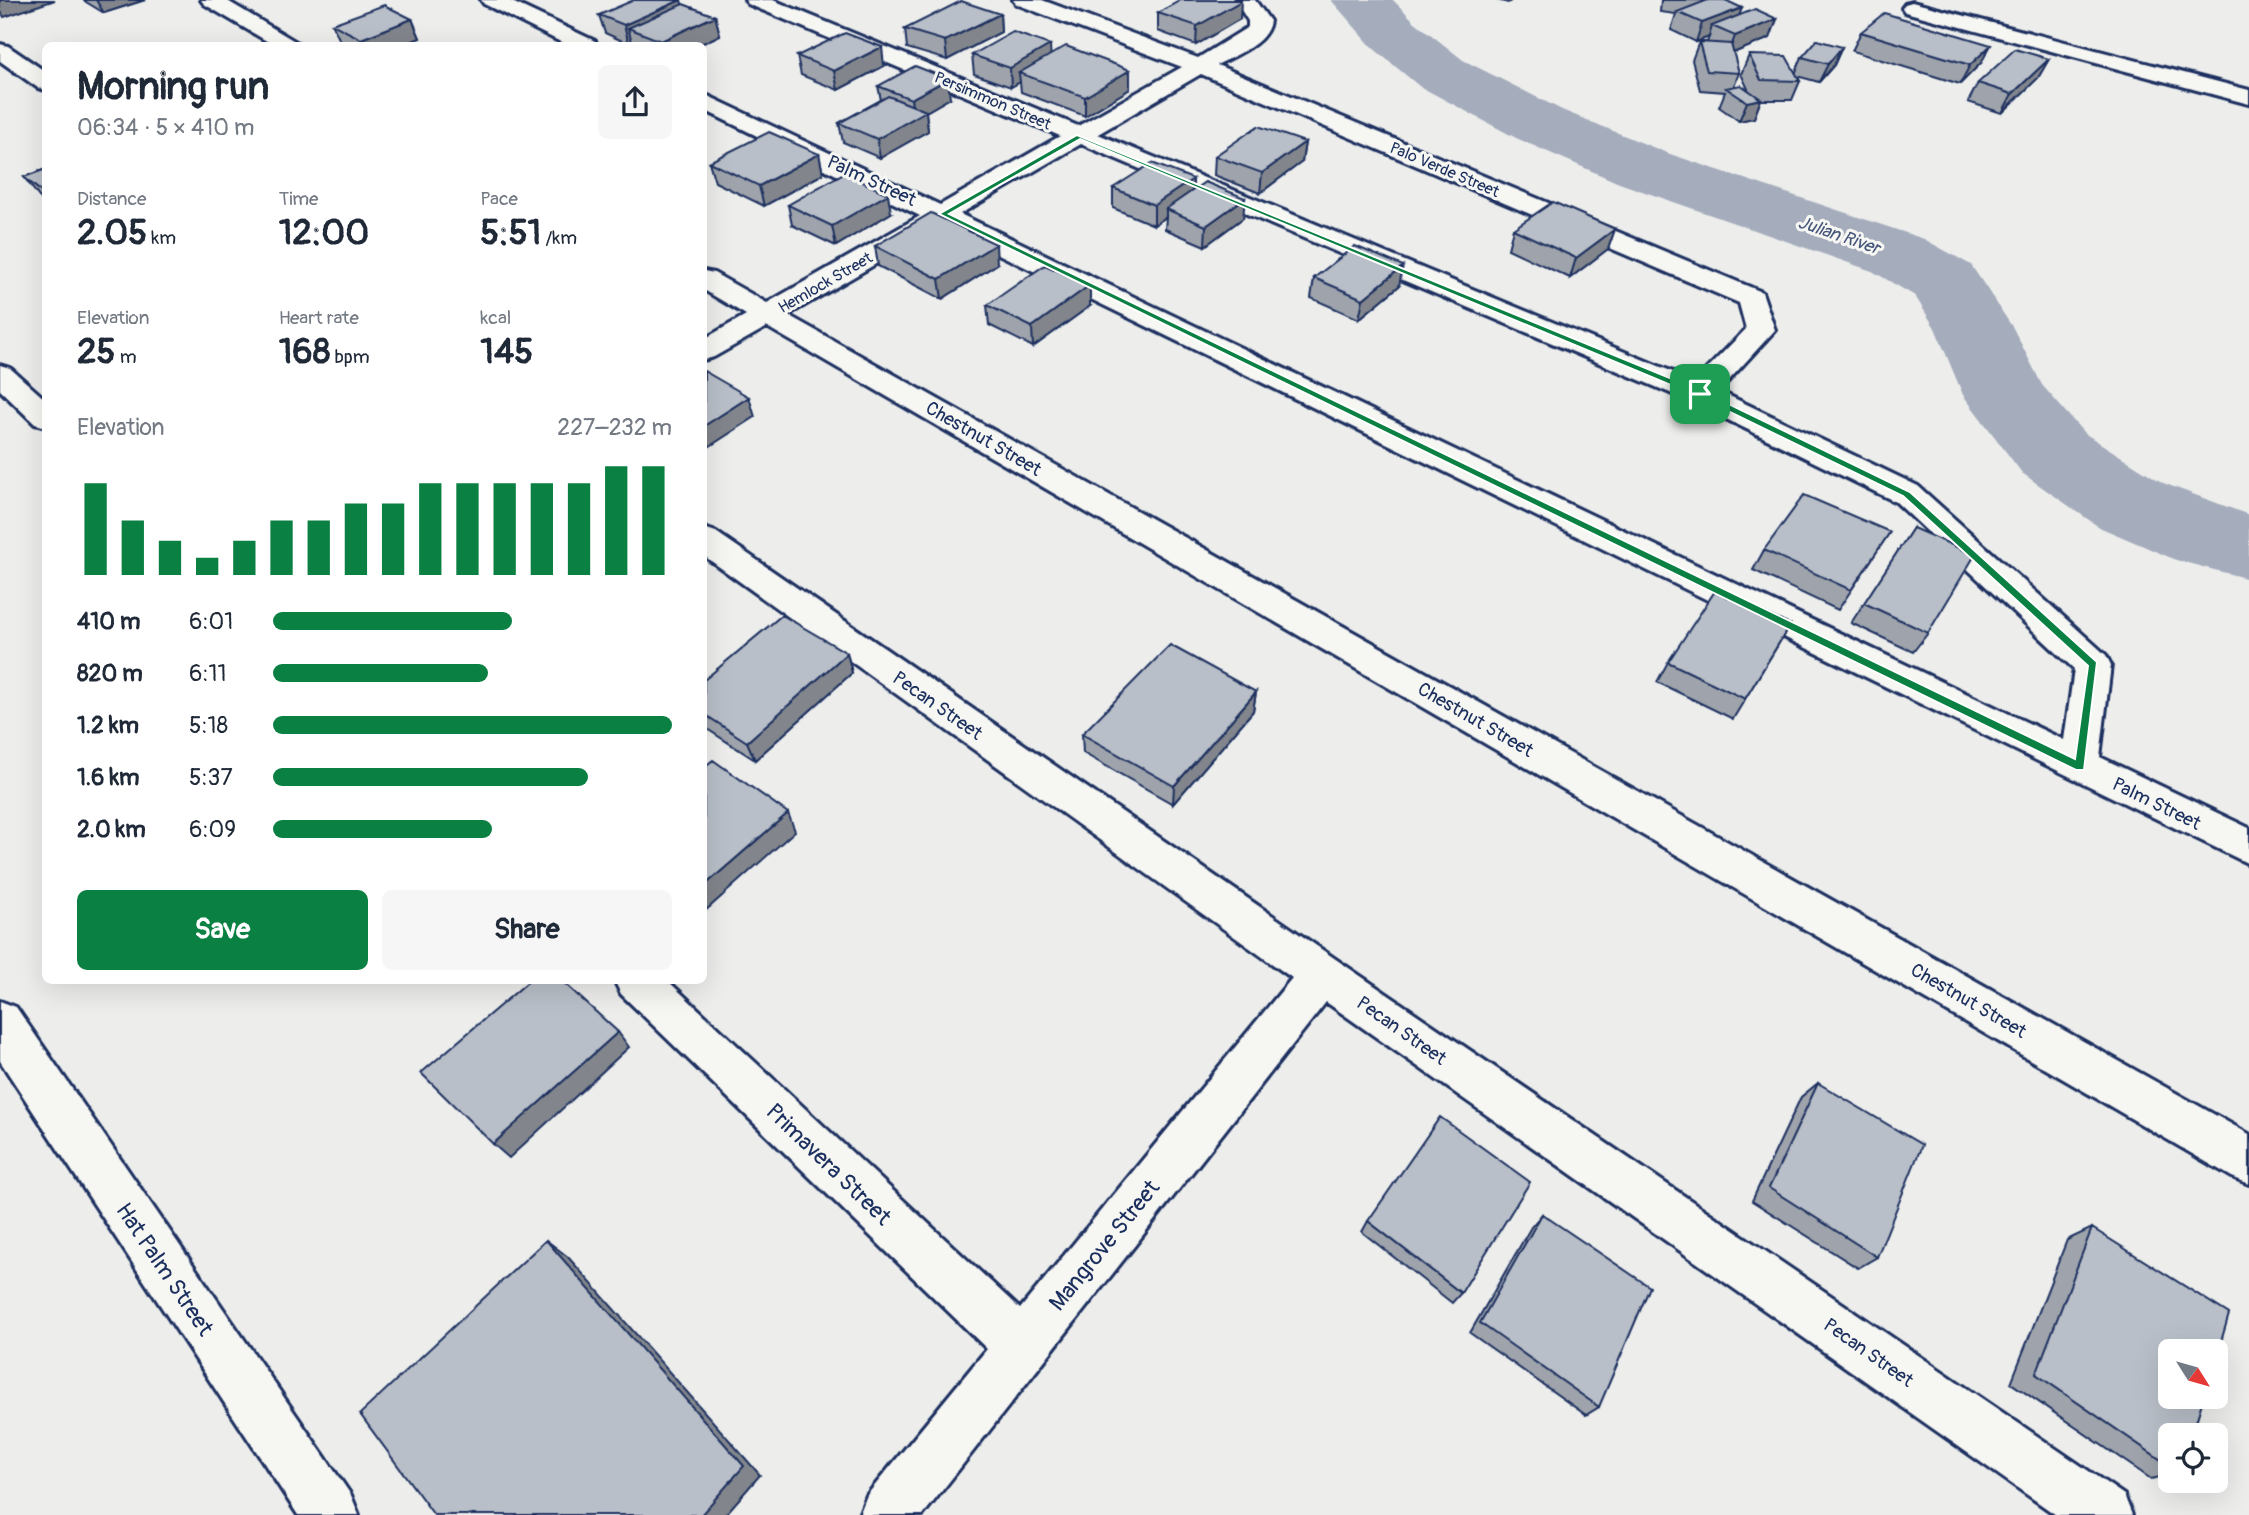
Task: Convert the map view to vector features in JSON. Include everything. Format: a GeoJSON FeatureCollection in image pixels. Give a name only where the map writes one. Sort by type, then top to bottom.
{"type":"FeatureCollection","features":[{"type":"Feature","properties":{"kind":"street"},"geometry":{"type":"LineString","coordinates":[[211,0],[285,42]]}},
{"type":"Feature","properties":{"kind":"street"},"geometry":{"type":"LineString","coordinates":[[491,0],[579,42]]}},
{"type":"Feature","properties":{"kind":"street","name":"Persimmon Street"},"geometry":{"type":"LineString","coordinates":[[755,0],[1700,394],[1907,494],[2093,665],[2080,766]]}},
{"type":"Feature","properties":{"kind":"street","name":"Palo Verde Street"},"geometry":{"type":"LineString","coordinates":[[1023,0],[1200,66],[1752,298],[1761,330],[1700,394]]}},
{"type":"Feature","properties":{"kind":"street","name":"Hemlock Street"},"geometry":{"type":"LineString","coordinates":[[707,349],[1250,37],[1258,29],[1259,21],[1245,0]]}},
{"type":"Feature","properties":{"kind":"street"},"geometry":{"type":"LineString","coordinates":[[1912,8],[2249,97]]}},
{"type":"Feature","properties":{"kind":"street"},"geometry":{"type":"LineString","coordinates":[[0,51],[42,80]]}},
{"type":"Feature","properties":{"kind":"street","name":"Palm Street"},"geometry":{"type":"LineString","coordinates":[[707,102],[943,214],[2249,847]]}},
{"type":"Feature","properties":{"kind":"street","name":"Chestnut Street"},"geometry":{"type":"LineString","coordinates":[[707,281],[2249,1160]]}},
{"type":"Feature","properties":{"kind":"street"},"geometry":{"type":"LineString","coordinates":[[0,374],[42,413]]}},
{"type":"Feature","properties":{"kind":"street","name":"Pecan Street"},"geometry":{"type":"LineString","coordinates":[[707,542],[1322,974],[2104,1515]]}},
{"type":"Feature","properties":{"kind":"street","name":"Mangrove Street"},"geometry":{"type":"LineString","coordinates":[[887,1515],[1322,974]]}},
{"type":"Feature","properties":{"kind":"street","name":"Primavera Street"},"geometry":{"type":"LineString","coordinates":[[640,984],[1022,1347]]}},
{"type":"Feature","properties":{"kind":"street","name":"Hat Palm Street"},"geometry":{"type":"LineString","coordinates":[[0,1022],[331,1515]]}},
{"type":"Feature","properties":{"kind":"building"},"geometry":{"type":"Polygon","coordinates":[[[634,0],[681,0],[624,25],[599,15],[634,0]]]}},
{"type":"Feature","properties":{"kind":"building"},"geometry":{"type":"Polygon","coordinates":[[[1181,0],[1241,1],[1197,26],[1158,13],[1181,0]]]}},
{"type":"Feature","properties":{"kind":"building"},"geometry":{"type":"Polygon","coordinates":[[[1708,0],[1725,0],[1742,8],[1702,23],[1677,12],[1708,0]]]}},
{"type":"Feature","properties":{"kind":"building"},"geometry":{"type":"Polygon","coordinates":[[[961,1],[1000,14],[945,41],[905,29],[961,1]]]}},
{"type":"Feature","properties":{"kind":"building"},"geometry":{"type":"Polygon","coordinates":[[[683,4],[715,16],[661,41],[628,28],[683,4]]]}},
{"type":"Feature","properties":{"kind":"building"},"geometry":{"type":"Polygon","coordinates":[[[384,5],[412,19],[361,39],[332,24],[384,5]]]}},
{"type":"Feature","properties":{"kind":"building"},"geometry":{"type":"Polygon","coordinates":[[[1755,9],[1777,19],[1735,36],[1712,26],[1755,9]]]}},
{"type":"Feature","properties":{"kind":"building"},"geometry":{"type":"Polygon","coordinates":[[[1884,13],[1991,45],[1970,65],[1861,32],[1884,13]]]}},
{"type":"Feature","properties":{"kind":"building"},"geometry":{"type":"Polygon","coordinates":[[[1013,32],[1050,45],[1010,68],[972,55],[1013,32]]]}},
{"type":"Feature","properties":{"kind":"building"},"geometry":{"type":"Polygon","coordinates":[[[845,33],[882,47],[834,71],[797,56],[845,33]]]}},
{"type":"Feature","properties":{"kind":"building"},"geometry":{"type":"Polygon","coordinates":[[[1817,40],[1842,47],[1828,64],[1802,57],[1817,40]]]}},
{"type":"Feature","properties":{"kind":"building"},"geometry":{"type":"Polygon","coordinates":[[[1699,42],[1731,44],[1739,73],[1707,71],[1699,42]]]}},
{"type":"Feature","properties":{"kind":"building"},"geometry":{"type":"Polygon","coordinates":[[[1066,46],[1130,70],[1085,97],[1019,73],[1066,46]]]}},
{"type":"Feature","properties":{"kind":"building"},"geometry":{"type":"Polygon","coordinates":[[[2015,49],[2049,59],[2012,94],[1978,83],[2015,49]]]}},
{"type":"Feature","properties":{"kind":"building"},"geometry":{"type":"Polygon","coordinates":[[[1749,55],[1786,56],[1800,81],[1761,80],[1749,55]]]}},
{"type":"Feature","properties":{"kind":"building"},"geometry":{"type":"Polygon","coordinates":[[[915,66],[948,79],[911,99],[878,86],[915,66]]]}},
{"type":"Feature","properties":{"kind":"building"},"geometry":{"type":"Polygon","coordinates":[[[1741,85],[1761,99],[1747,102],[1726,88],[1741,85]]]}},
{"type":"Feature","properties":{"kind":"building"},"geometry":{"type":"Polygon","coordinates":[[[888,96],[926,111],[877,139],[839,123],[888,96]]]}},
{"type":"Feature","properties":{"kind":"building"},"geometry":{"type":"Polygon","coordinates":[[[1258,126],[1305,142],[1262,173],[1215,156],[1258,126]]]}},
{"type":"Feature","properties":{"kind":"building"},"geometry":{"type":"Polygon","coordinates":[[[769,132],[819,154],[759,186],[709,162],[769,132]]]}},
{"type":"Feature","properties":{"kind":"building"},"geometry":{"type":"Polygon","coordinates":[[[1152,163],[1193,179],[1154,205],[1113,188],[1152,163]]]}},
{"type":"Feature","properties":{"kind":"building"},"geometry":{"type":"Polygon","coordinates":[[[42,170],[42,193],[24,177],[42,170]]]}},
{"type":"Feature","properties":{"kind":"building"},"geometry":{"type":"Polygon","coordinates":[[[844,173],[888,194],[832,226],[788,205],[844,173]]]}},
{"type":"Feature","properties":{"kind":"building"},"geometry":{"type":"Polygon","coordinates":[[[1205,182],[1245,198],[1206,226],[1166,209],[1205,182]]]}},
{"type":"Feature","properties":{"kind":"building"},"geometry":{"type":"Polygon","coordinates":[[[1553,202],[1615,229],[1576,258],[1513,229],[1553,202]]]}},
{"type":"Feature","properties":{"kind":"building"},"geometry":{"type":"Polygon","coordinates":[[[931,213],[996,244],[939,279],[875,246],[931,213]]]}},
{"type":"Feature","properties":{"kind":"building"},"geometry":{"type":"Polygon","coordinates":[[[1355,246],[1403,266],[1363,299],[1314,278],[1355,246]]]}},
{"type":"Feature","properties":{"kind":"building"},"geometry":{"type":"Polygon","coordinates":[[[1045,265],[1090,285],[1032,327],[987,305],[1045,265]]]}},
{"type":"Feature","properties":{"kind":"building"},"geometry":{"type":"Polygon","coordinates":[[[707,373],[749,397],[707,424],[707,373]]]}},
{"type":"Feature","properties":{"kind":"building"},"geometry":{"type":"Polygon","coordinates":[[[1804,495],[1890,532],[1851,590],[1764,550],[1804,495]]]}},
{"type":"Feature","properties":{"kind":"building"},"geometry":{"type":"Polygon","coordinates":[[[1913,528],[1975,555],[1928,633],[1864,603],[1913,528]]]}},
{"type":"Feature","properties":{"kind":"building"},"geometry":{"type":"Polygon","coordinates":[[[1715,591],[1790,625],[1745,699],[1668,662],[1715,591]]]}},
{"type":"Feature","properties":{"kind":"building"},"geometry":{"type":"Polygon","coordinates":[[[782,615],[847,653],[747,742],[707,716],[707,678],[782,615]]]}},
{"type":"Feature","properties":{"kind":"building"},"geometry":{"type":"Polygon","coordinates":[[[1170,645],[1256,692],[1174,786],[1082,734],[1170,645]]]}},
{"type":"Feature","properties":{"kind":"building"},"geometry":{"type":"Polygon","coordinates":[[[713,760],[788,813],[707,883],[707,765],[713,760]]]}},
{"type":"Feature","properties":{"kind":"building"},"geometry":{"type":"Polygon","coordinates":[[[525,984],[565,984],[618,1032],[493,1144],[421,1073],[525,984]]]}},
{"type":"Feature","properties":{"kind":"building"},"geometry":{"type":"Polygon","coordinates":[[[1818,1083],[1922,1145],[1877,1257],[1769,1188],[1818,1083]]]}},
{"type":"Feature","properties":{"kind":"building"},"geometry":{"type":"Polygon","coordinates":[[[1440,1117],[1530,1182],[1461,1293],[1368,1221],[1440,1117]]]}},
{"type":"Feature","properties":{"kind":"building"},"geometry":{"type":"Polygon","coordinates":[[[1542,1214],[1650,1287],[1599,1407],[1480,1323],[1542,1214]]]}},
{"type":"Feature","properties":{"kind":"building"},"geometry":{"type":"Polygon","coordinates":[[[2092,1228],[2229,1314],[2222,1339],[2158,1339],[2158,1409],[2200,1409],[2196,1423],[2158,1423],[2158,1458],[2036,1374],[2092,1228]]]}},
{"type":"Feature","properties":{"kind":"building"},"geometry":{"type":"Polygon","coordinates":[[[546,1240],[744,1466],[701,1515],[434,1515],[360,1414],[546,1240]]]}},
{"type":"Feature","properties":{"kind":"waterway","name":"Julian River"},"geometry":{"type":"LineString","coordinates":[[1360,0],[1394,35],[1441,73],[1539,124],[1643,168],[1898,255],[1944,281],[1974,328],[2005,395],[2053,453],[2131,505],[2209,537],[2249,547]]}},
{"type":"Feature","properties":{"kind":"route"},"geometry":{"type":"LineString","coordinates":[[1080,137],[1700,394],[1907,494],[2093,665],[2080,766],[943,214],[1080,137]]}}]}
